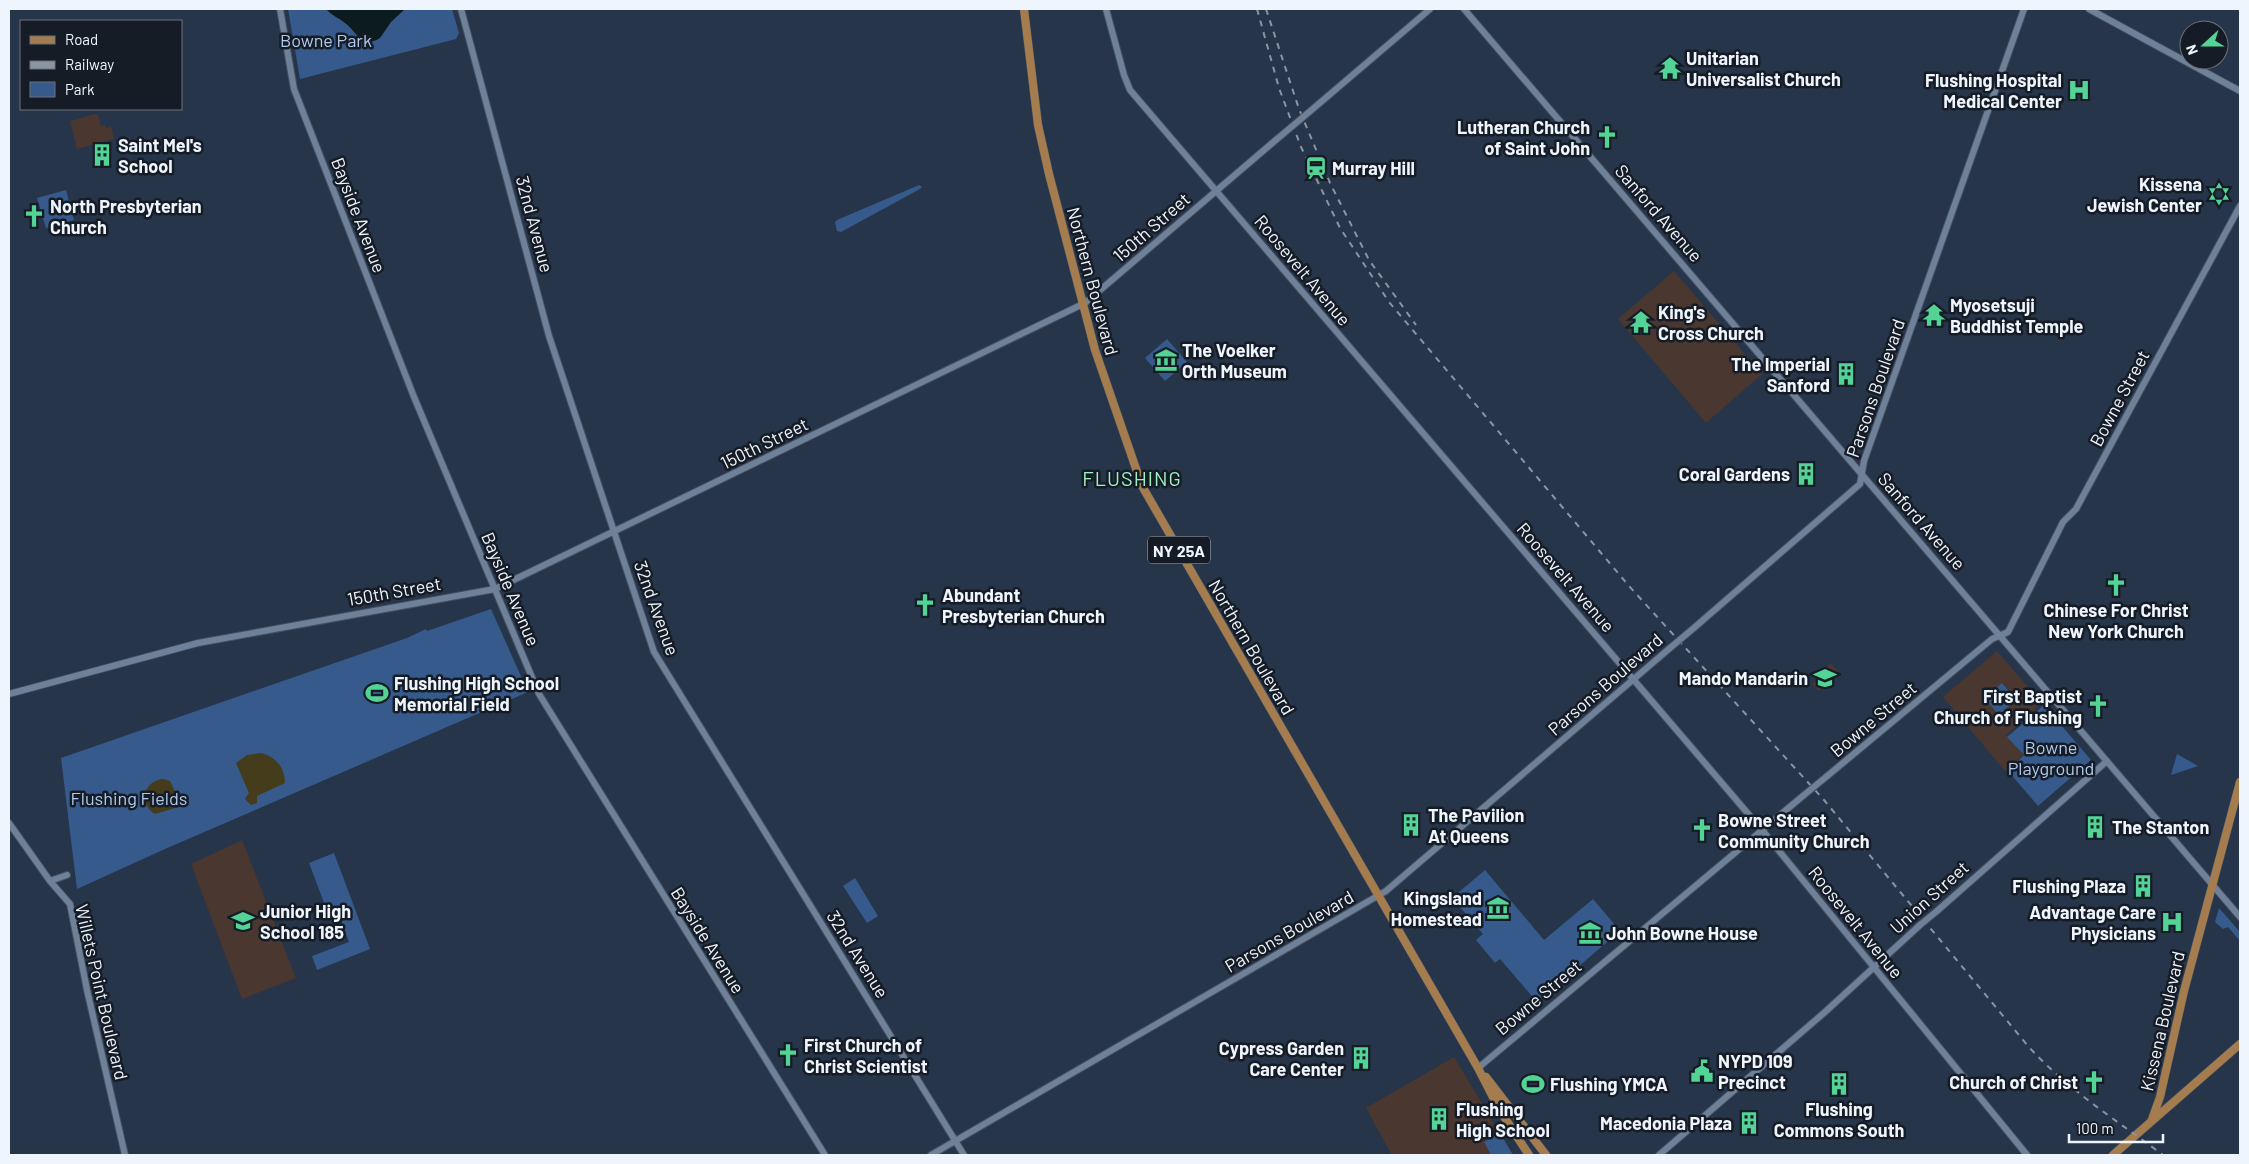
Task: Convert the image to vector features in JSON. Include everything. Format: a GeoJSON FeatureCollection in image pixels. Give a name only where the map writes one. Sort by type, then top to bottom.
{"type":"FeatureCollection","features":[{"type":"Feature","properties":{"kind":"main road","name":"Northern Boulevard"},"geometry":{"type":"LineString","coordinates":[[1024,9],[1038,124],[1095,350],[1142,486],[1478,1068],[1499,1109],[1529,1155]]}},
{"type":"Feature","properties":{"kind":"main road","name":"Kissena Boulevard"},"geometry":{"type":"LineString","coordinates":[[2151,1122],[2160,1097],[2176,1023],[2240,782]]}},
{"type":"Feature","properties":{"kind":"main road"},"geometry":{"type":"LineString","coordinates":[[2113,1155],[2240,1044]]}},
{"type":"Feature","properties":{"kind":"main road","name":"Northern Boulevard"},"geometry":{"type":"LineString","coordinates":[[1478,1068],[1504,1098],[1546,1155]]}},
{"type":"Feature","properties":{"kind":"street","name":"32nd Avenue"},"geometry":{"type":"LineString","coordinates":[[461,9],[549,336],[651,644],[658,660],[964,1155]]}},
{"type":"Feature","properties":{"kind":"street","name":"Roosevelt Avenue"},"geometry":{"type":"LineString","coordinates":[[1106,9],[1130,90],[1762,830],[2027,1155]]}},
{"type":"Feature","properties":{"kind":"street","name":"150th Street"},"geometry":{"type":"LineString","coordinates":[[9,694],[198,643],[495,589],[614,532],[1083,304],[1430,9]]}},
{"type":"Feature","properties":{"kind":"street","name":"Sanford Avenue"},"geometry":{"type":"LineString","coordinates":[[1464,9],[2240,917]]}},
{"type":"Feature","properties":{"kind":"street","name":"Parsons Boulevard"},"geometry":{"type":"LineString","coordinates":[[931,1155],[1378,896],[1464,826],[1860,484],[1864,461],[2024,9]]}},
{"type":"Feature","properties":{"kind":"street"},"geometry":{"type":"LineString","coordinates":[[2089,9],[2240,91]]}},
{"type":"Feature","properties":{"kind":"street","name":"Bayside Avenue"},"geometry":{"type":"LineString","coordinates":[[280,12],[294,89],[414,397],[539,694],[825,1155]]}},
{"type":"Feature","properties":{"kind":"street","name":"Bowne Street"},"geometry":{"type":"LineString","coordinates":[[1478,1068],[1992,639],[2008,632],[2063,522],[2076,510],[2240,206]]}},
{"type":"Feature","properties":{"kind":"street","name":"Union Street"},"geometry":{"type":"LineString","coordinates":[[1659,1155],[1738,1088],[2107,761]]}},
{"type":"Feature","properties":{"kind":"street","name":"Willets Point Boulevard"},"geometry":{"type":"LineString","coordinates":[[9,823],[50,882],[70,904],[87,990],[125,1155]]}},
{"type":"Feature","properties":{"kind":"street"},"geometry":{"type":"LineString","coordinates":[[50,882],[67,875]]}},
{"type":"Feature","properties":{"kind":"shaded area"},"geometry":{"type":"Polygon","coordinates":[[[326,9],[405,9],[391,22],[380,38],[369,42],[360,38],[345,23],[326,9]]]}},
{"type":"Feature","properties":{"kind":"shaded area"},"geometry":{"type":"Polygon","coordinates":[[[95,114],[98,115],[101,126],[105,125],[106,128],[111,126],[114,139],[77,149],[70,121],[95,114]]]}},
{"type":"Feature","properties":{"kind":"shaded area"},"geometry":{"type":"Polygon","coordinates":[[[1674,271],[1762,374],[1706,423],[1618,319],[1674,271]]]}},
{"type":"Feature","properties":{"kind":"shaded area"},"geometry":{"type":"Polygon","coordinates":[[[1997,651],[2042,703],[2006,735],[2024,755],[2005,771],[1943,697],[1997,651]]]}},
{"type":"Feature","properties":{"kind":"shaded area","name":"Mando Mandarin"},"geometry":{"type":"Polygon","coordinates":[[[1831,663],[1839,673],[1818,691],[1812,684],[1817,680],[1815,676],[1831,663]]]}},
{"type":"Feature","properties":{"kind":"shaded area","name":"Junior High School 185"},"geometry":{"type":"Polygon","coordinates":[[[242,840],[296,978],[242,999],[191,864],[242,840]]]}},
{"type":"Feature","properties":{"kind":"shaded area"},"geometry":{"type":"Polygon","coordinates":[[[1454,1057],[1513,1155],[1392,1155],[1366,1108],[1454,1057]]]}},
{"type":"Feature","properties":{"kind":"green space","name":"Bowne Park"},"geometry":{"type":"Polygon","coordinates":[[[288,9],[452,9],[459,33],[456,39],[300,79],[288,9]]]}},
{"type":"Feature","properties":{"kind":"green space"},"geometry":{"type":"Polygon","coordinates":[[[919,185],[922,187],[920,189],[841,232],[837,231],[835,222],[837,220],[919,185]]]}},
{"type":"Feature","properties":{"kind":"green space"},"geometry":{"type":"Polygon","coordinates":[[[66,190],[74,220],[46,228],[37,198],[66,190]]]}},
{"type":"Feature","properties":{"kind":"green space","name":"The Voelker Orth Museum"},"geometry":{"type":"Polygon","coordinates":[[[1167,339],[1187,362],[1165,381],[1145,358],[1167,339]]]}},
{"type":"Feature","properties":{"kind":"green space","name":"Flushing Fields"},"geometry":{"type":"Polygon","coordinates":[[[491,609],[528,692],[77,889],[61,758],[407,638],[426,629],[427,631],[491,609]]]}},
{"type":"Feature","properties":{"kind":"green space"},"geometry":{"type":"Polygon","coordinates":[[[2002,683],[2016,700],[1999,715],[1984,698],[2002,683]]]}},
{"type":"Feature","properties":{"kind":"green space","name":"Bowne Playground"},"geometry":{"type":"Polygon","coordinates":[[[2044,705],[2091,760],[2038,806],[2008,771],[2024,755],[2007,737],[2044,705]]]}},
{"type":"Feature","properties":{"kind":"green space"},"geometry":{"type":"Polygon","coordinates":[[[2177,754],[2198,766],[2171,775],[2177,754]]]}},
{"type":"Feature","properties":{"kind":"green space"},"geometry":{"type":"Polygon","coordinates":[[[334,853],[370,949],[317,970],[312,956],[349,942],[341,921],[332,924],[309,863],[334,853]]]}},
{"type":"Feature","properties":{"kind":"green space"},"geometry":{"type":"Polygon","coordinates":[[[1485,870],[1544,940],[1593,899],[1620,931],[1537,1002],[1500,959],[1495,963],[1476,940],[1483,934],[1452,898],[1485,870]]]}},
{"type":"Feature","properties":{"kind":"green space"},"geometry":{"type":"Polygon","coordinates":[[[855,878],[878,916],[867,923],[843,886],[855,878]]]}},
{"type":"Feature","properties":{"kind":"green space"},"geometry":{"type":"Polygon","coordinates":[[[2219,908],[2240,932],[2240,941],[2228,927],[2223,929],[2215,922],[2219,908]]]}},
{"type":"Feature","properties":{"kind":"green space"},"geometry":{"type":"Polygon","coordinates":[[[1500,1133],[1513,1155],[1491,1155],[1484,1142],[1500,1133]]]}},
{"type":"Feature","properties":{"kind":"sand"},"geometry":{"type":"Polygon","coordinates":[[[261,753],[271,757],[279,764],[285,778],[285,783],[257,796],[257,803],[251,805],[245,799],[249,793],[236,763],[247,755],[261,753]]]}},
{"type":"Feature","properties":{"kind":"sand"},"geometry":{"type":"Polygon","coordinates":[[[163,779],[170,781],[182,806],[155,814],[146,805],[145,794],[151,784],[163,779]]]}},
{"type":"Feature","properties":{"kind":"railway"},"geometry":{"type":"LineString","coordinates":[[1257,9],[1279,88],[1301,147],[1340,228],[1389,302],[1629,586],[1824,800],[2028,1046],[2076,1091],[2163,1155]]}},
{"type":"Feature","properties":{"kind":"railway"},"geometry":{"type":"LineString","coordinates":[[1266,9],[1299,109],[1330,183],[1369,260],[1416,325]]}},
{"type":"Feature","properties":{"kind":"place","name":"Unitarian Universalist Church"},"geometry":{"type":"Point","coordinates":[1670,68]}},
{"type":"Feature","properties":{"kind":"place","name":"Flushing Hospital Medical Center"},"geometry":{"type":"Point","coordinates":[2079,90]}},
{"type":"Feature","properties":{"kind":"place","name":"Lutheran Church of Saint John"},"geometry":{"type":"Point","coordinates":[1607,137]}},
{"type":"Feature","properties":{"kind":"place","name":"Saint Mel's School"},"geometry":{"type":"Point","coordinates":[102,155]}},
{"type":"Feature","properties":{"kind":"place","name":"Murray Hill"},"geometry":{"type":"Point","coordinates":[1316,168]}},
{"type":"Feature","properties":{"kind":"place","name":"Kissena Jewish Center"},"geometry":{"type":"Point","coordinates":[2219,194]}},
{"type":"Feature","properties":{"kind":"place","name":"North Presbyterian Church"},"geometry":{"type":"Point","coordinates":[34,216]}},
{"type":"Feature","properties":{"kind":"place","name":"Myosetsuji Buddhist Temple"},"geometry":{"type":"Point","coordinates":[1934,315]}},
{"type":"Feature","properties":{"kind":"place","name":"King's Cross Church"},"geometry":{"type":"Point","coordinates":[1641,322]}},
{"type":"Feature","properties":{"kind":"place","name":"The Voelker Orth Museum"},"geometry":{"type":"Point","coordinates":[1166,360]}},
{"type":"Feature","properties":{"kind":"place","name":"The Imperial Sanford"},"geometry":{"type":"Point","coordinates":[1846,374]}},
{"type":"Feature","properties":{"kind":"place","name":"Coral Gardens"},"geometry":{"type":"Point","coordinates":[1806,474]}},
{"type":"Feature","properties":{"kind":"place","name":"Chinese For Christ New York Church"},"geometry":{"type":"Point","coordinates":[2116,585]}},
{"type":"Feature","properties":{"kind":"place","name":"Abundant Presbyterian Church"},"geometry":{"type":"Point","coordinates":[925,605]}},
{"type":"Feature","properties":{"kind":"place","name":"Mando Mandarin"},"geometry":{"type":"Point","coordinates":[1825,678]}},
{"type":"Feature","properties":{"kind":"place","name":"Flushing High School Memorial Field"},"geometry":{"type":"Point","coordinates":[377,693]}},
{"type":"Feature","properties":{"kind":"place","name":"First Baptist Church of Flushing"},"geometry":{"type":"Point","coordinates":[2098,706]}},
{"type":"Feature","properties":{"kind":"place","name":"The Pavilion At Queens"},"geometry":{"type":"Point","coordinates":[1411,825]}},
{"type":"Feature","properties":{"kind":"place","name":"The Stanton"},"geometry":{"type":"Point","coordinates":[2095,827]}},
{"type":"Feature","properties":{"kind":"place","name":"Bowne Street Community Church"},"geometry":{"type":"Point","coordinates":[1702,830]}},
{"type":"Feature","properties":{"kind":"place","name":"Flushing Plaza"},"geometry":{"type":"Point","coordinates":[2143,886]}},
{"type":"Feature","properties":{"kind":"place","name":"Kingsland Homestead"},"geometry":{"type":"Point","coordinates":[1498,908]}},
{"type":"Feature","properties":{"kind":"place","name":"Junior High School 185"},"geometry":{"type":"Point","coordinates":[243,921]}},
{"type":"Feature","properties":{"kind":"place","name":"Advantage Care Physicians"},"geometry":{"type":"Point","coordinates":[2172,922]}},
{"type":"Feature","properties":{"kind":"place","name":"John Bowne House"},"geometry":{"type":"Point","coordinates":[1590,933]}},
{"type":"Feature","properties":{"kind":"place","name":"First Church of Christ Scientist"},"geometry":{"type":"Point","coordinates":[788,1055]}},
{"type":"Feature","properties":{"kind":"place","name":"Cypress Garden Care Center"},"geometry":{"type":"Point","coordinates":[1361,1058]}},
{"type":"Feature","properties":{"kind":"place","name":"NYPD 109 Precinct"},"geometry":{"type":"Point","coordinates":[1702,1071]}},
{"type":"Feature","properties":{"kind":"place","name":"Church of Christ"},"geometry":{"type":"Point","coordinates":[2094,1082]}},
{"type":"Feature","properties":{"kind":"place","name":"Flushing YMCA"},"geometry":{"type":"Point","coordinates":[1533,1084]}},
{"type":"Feature","properties":{"kind":"place","name":"Flushing Commons South"},"geometry":{"type":"Point","coordinates":[1839,1084]}},
{"type":"Feature","properties":{"kind":"place","name":"Flushing High School"},"geometry":{"type":"Point","coordinates":[1439,1119]}},
{"type":"Feature","properties":{"kind":"place","name":"Macedonia Plaza"},"geometry":{"type":"Point","coordinates":[1749,1123]}},
{"type":"Feature","properties":{"kind":"district","name":"FLUSHING"},"geometry":{"type":"Point","coordinates":[1132,478]}}]}
